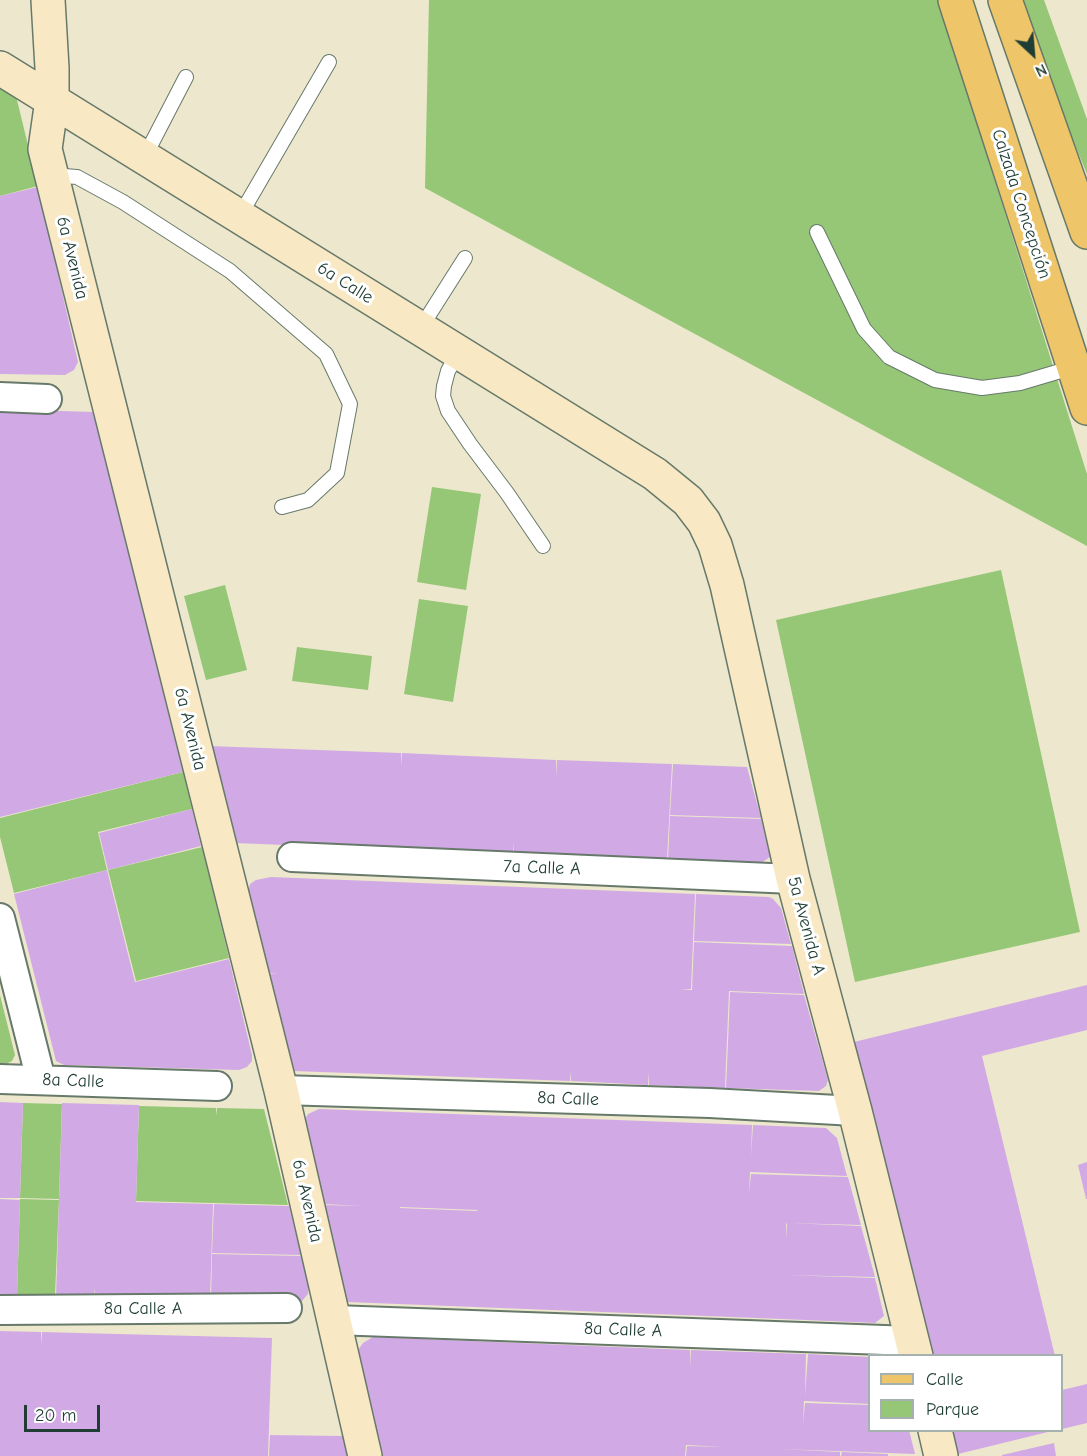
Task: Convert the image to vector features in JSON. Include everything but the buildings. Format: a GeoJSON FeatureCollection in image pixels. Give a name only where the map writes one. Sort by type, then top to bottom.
{"type":"FeatureCollection","features":[{"type":"Feature","properties":{"kind":"main road","name":"6a Avenida"},"geometry":{"type":"LineString","coordinates":[[48,0],[52,100],[45,149],[281,1090],[365,1456]]}},
{"type":"Feature","properties":{"kind":"main road","name":"Calzada Concepción"},"geometry":{"type":"LineString","coordinates":[[954,0],[1087,408]]}},
{"type":"Feature","properties":{"kind":"main road"},"geometry":{"type":"LineString","coordinates":[[1005,0],[1086,229]]}},
{"type":"Feature","properties":{"kind":"main road","name":"6a Calle"},"geometry":{"type":"LineString","coordinates":[[0,68],[655,474],[688,501]]}},
{"type":"Feature","properties":{"kind":"main road","name":"5a Avenida A"},"geometry":{"type":"LineString","coordinates":[[688,501],[710,533],[727,585],[793,879],[855,1112],[914,1348]]}},
{"type":"Feature","properties":{"kind":"main road"},"geometry":{"type":"LineString","coordinates":[[935,1432],[941,1456]]}},
{"type":"Feature","properties":{"kind":"street"},"geometry":{"type":"LineString","coordinates":[[0,397],[47,399]]}},
{"type":"Feature","properties":{"kind":"street","name":"7a Calle A"},"geometry":{"type":"LineString","coordinates":[[292,857],[793,879]]}},
{"type":"Feature","properties":{"kind":"street"},"geometry":{"type":"LineString","coordinates":[[0,918],[41,1080]]}},
{"type":"Feature","properties":{"kind":"street","name":"8a Calle"},"geometry":{"type":"LineString","coordinates":[[0,1079],[217,1086]]}},
{"type":"Feature","properties":{"kind":"street","name":"8a Calle"},"geometry":{"type":"LineString","coordinates":[[281,1090],[710,1103],[855,1112]]}},
{"type":"Feature","properties":{"kind":"street","name":"8a Calle A"},"geometry":{"type":"LineString","coordinates":[[0,1310],[287,1308]]}},
{"type":"Feature","properties":{"kind":"street","name":"8a Calle A"},"geometry":{"type":"LineString","coordinates":[[334,1320],[914,1348]]}},
{"type":"Feature","properties":{"kind":"lane"},"geometry":{"type":"LineString","coordinates":[[239,217],[328,62]]}},
{"type":"Feature","properties":{"kind":"lane"},"geometry":{"type":"LineString","coordinates":[[144,158],[186,77]]}},
{"type":"Feature","properties":{"kind":"lane"},"geometry":{"type":"LineString","coordinates":[[51,176],[77,177],[123,202],[230,271],[326,354],[350,404],[337,473],[308,500],[282,507]]}},
{"type":"Feature","properties":{"kind":"lane"},"geometry":{"type":"LineString","coordinates":[[817,232],[864,329],[889,357],[935,380],[982,388],[1020,383],[1074,367]]}},
{"type":"Feature","properties":{"kind":"lane"},"geometry":{"type":"LineString","coordinates":[[420,329],[465,258]]}},
{"type":"Feature","properties":{"kind":"lane"},"geometry":{"type":"LineString","coordinates":[[458,353],[448,371],[444,386],[448,411],[543,546]]}},
{"type":"Feature","properties":{"kind":"green space"},"geometry":{"type":"Polygon","coordinates":[[[429,0],[938,0],[1087,474],[1087,546],[425,188],[429,0]]]}},
{"type":"Feature","properties":{"kind":"green space"},"geometry":{"type":"Polygon","coordinates":[[[1018,0],[1044,0],[1087,119],[1087,174],[1039,58],[1018,0]]]}},
{"type":"Feature","properties":{"kind":"green space"},"geometry":{"type":"Polygon","coordinates":[[[0,86],[16,96],[38,186],[0,196],[0,86]]]}},
{"type":"Feature","properties":{"kind":"green space"},"geometry":{"type":"Polygon","coordinates":[[[432,487],[481,494],[466,590],[417,582],[432,487]]]}},
{"type":"Feature","properties":{"kind":"green space"},"geometry":{"type":"Polygon","coordinates":[[[1001,570],[1080,932],[855,982],[776,620],[1001,570]]]}},
{"type":"Feature","properties":{"kind":"green space"},"geometry":{"type":"Polygon","coordinates":[[[225,585],[247,670],[206,680],[184,596],[225,585]]]}},
{"type":"Feature","properties":{"kind":"green space"},"geometry":{"type":"Polygon","coordinates":[[[419,599],[468,606],[453,702],[404,694],[419,599]]]}},
{"type":"Feature","properties":{"kind":"green space"},"geometry":{"type":"Polygon","coordinates":[[[297,647],[372,656],[368,690],[292,681],[297,647]]]}},
{"type":"Feature","properties":{"kind":"green space"},"geometry":{"type":"Polygon","coordinates":[[[183,772],[192,809],[98,832],[107,870],[14,893],[0,837],[0,818],[183,772]]]}},
{"type":"Feature","properties":{"kind":"green space"},"geometry":{"type":"Polygon","coordinates":[[[202,847],[229,958],[136,981],[108,870],[202,847]]]}},
{"type":"Feature","properties":{"kind":"green space"},"geometry":{"type":"Polygon","coordinates":[[[0,995],[15,1055],[12,1061],[6,1064],[0,1064],[0,995]]]}},
{"type":"Feature","properties":{"kind":"green space"},"geometry":{"type":"Polygon","coordinates":[[[23,1103],[62,1104],[59,1199],[20,1198],[23,1103]]]}},
{"type":"Feature","properties":{"kind":"green space"},"geometry":{"type":"Polygon","coordinates":[[[139,1106],[216,1108],[216,1116],[217,1108],[264,1109],[288,1205],[136,1201],[139,1106]]]}},
{"type":"Feature","properties":{"kind":"green space"},"geometry":{"type":"Polygon","coordinates":[[[20,1199],[59,1200],[55,1296],[17,1295],[20,1199]]]}}]}
